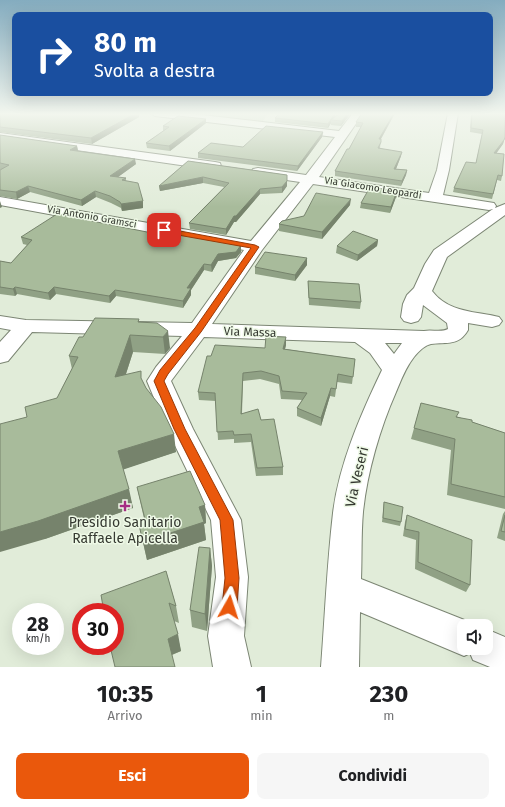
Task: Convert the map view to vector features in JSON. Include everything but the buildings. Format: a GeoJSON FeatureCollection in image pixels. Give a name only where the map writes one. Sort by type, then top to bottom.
{"type":"FeatureCollection","features":[{"type":"Feature","properties":{"kind":"street"},"geometry":{"type":"LineString","coordinates":[[59,144],[226,167]]}},
{"type":"Feature","properties":{"kind":"street"},"geometry":{"type":"LineString","coordinates":[[232,667],[226,636],[232,578],[226,520],[180,429],[159,381],[164,372],[198,330],[255,247],[311,178],[336,144]]}},
{"type":"Feature","properties":{"kind":"street","name":"Via Giacomo Leopardi"},"geometry":{"type":"LineString","coordinates":[[435,197],[443,170],[448,144]]}},
{"type":"Feature","properties":{"kind":"street","name":"Via Giacomo Leopardi"},"geometry":{"type":"LineString","coordinates":[[249,170],[311,178],[497,207]]}},
{"type":"Feature","properties":{"kind":"street","name":"Via Antonio Gramsci"},"geometry":{"type":"LineString","coordinates":[[0,201],[255,247]]}},
{"type":"Feature","properties":{"kind":"street"},"geometry":{"type":"LineString","coordinates":[[457,332],[459,329],[459,324],[456,319],[443,312],[431,302],[422,291],[440,254],[497,207]]}},
{"type":"Feature","properties":{"kind":"street","name":"Via Veseri"},"geometry":{"type":"LineString","coordinates":[[394,370],[398,348],[408,325],[413,304],[417,295],[422,291]]}},
{"type":"Feature","properties":{"kind":"street"},"geometry":{"type":"LineString","coordinates":[[408,325],[416,312],[422,310],[435,310],[460,316],[499,319]]}},
{"type":"Feature","properties":{"kind":"street","name":"Via Massa"},"geometry":{"type":"LineString","coordinates":[[0,322],[26,326],[109,327],[361,336],[408,325],[430,336],[447,337],[457,332],[499,319]]}},
{"type":"Feature","properties":{"kind":"street"},"geometry":{"type":"LineString","coordinates":[[0,356],[26,326]]}},
{"type":"Feature","properties":{"kind":"street"},"geometry":{"type":"LineString","coordinates":[[361,336],[378,348],[394,370]]}},
{"type":"Feature","properties":{"kind":"street","name":"Via Veseri"},"geometry":{"type":"LineString","coordinates":[[340,667],[348,512],[356,472],[376,409],[394,370],[406,352],[416,343],[430,336]]}},
{"type":"Feature","properties":{"kind":"street"},"geometry":{"type":"LineString","coordinates":[[345,589],[457,635]]}},
{"type":"Feature","properties":{"kind":"street"},"geometry":{"type":"LineString","coordinates":[[493,650],[505,654]]}},
{"type":"Feature","properties":{"kind":"place","name":"Presidio Sanitario Raffaele Apicella"},"geometry":{"type":"Point","coordinates":[125,506]}},
{"type":"Feature","properties":{"kind":"route"},"geometry":{"type":"LineString","coordinates":[[164,230],[255,247],[198,330],[164,372],[159,381],[180,429],[226,520],[232,578],[229,607]]}}]}
